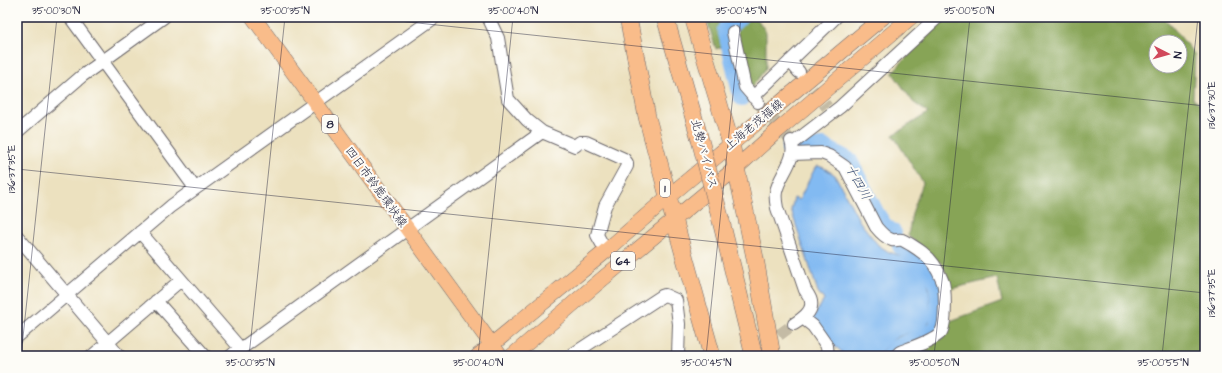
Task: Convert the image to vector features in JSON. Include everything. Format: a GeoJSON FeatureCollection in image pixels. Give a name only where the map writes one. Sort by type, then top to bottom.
{"type":"FeatureCollection","features":[{"type":"Feature","properties":{"kind":"highway","name":"1"},"geometry":{"type":"LineString","coordinates":[[628,17],[647,117],[712,356]]}},
{"type":"Feature","properties":{"kind":"highway","name":"北勢バイパス"},"geometry":{"type":"LineString","coordinates":[[665,17],[722,221],[754,356]]}},
{"type":"Feature","properties":{"kind":"highway"},"geometry":{"type":"LineString","coordinates":[[693,17],[731,144],[755,258],[772,356]]}},
{"type":"Feature","properties":{"kind":"highway","name":"北勢バイパス"},"geometry":{"type":"LineString","coordinates":[[739,292],[750,356]]}},
{"type":"Feature","properties":{"kind":"main road","name":"四日市鈴鹿環状線"},"geometry":{"type":"LineString","coordinates":[[253,17],[496,350]]}},
{"type":"Feature","properties":{"kind":"main road","name":"上海老茂福線"},"geometry":{"type":"LineString","coordinates":[[478,356],[496,350],[668,197],[883,17]]}},
{"type":"Feature","properties":{"kind":"main road","name":"上海老茂福線"},"geometry":{"type":"LineString","coordinates":[[512,356],[736,168],[911,17]]}},
{"type":"Feature","properties":{"kind":"street"},"geometry":{"type":"LineString","coordinates":[[70,17],[195,188]]}},
{"type":"Feature","properties":{"kind":"street"},"geometry":{"type":"LineString","coordinates":[[17,132],[82,76],[164,17]]}},
{"type":"Feature","properties":{"kind":"street"},"geometry":{"type":"LineString","coordinates":[[17,337],[171,206],[435,17]]}},
{"type":"Feature","properties":{"kind":"street"},"geometry":{"type":"LineString","coordinates":[[488,17],[498,38],[508,99],[527,120],[542,132],[575,146],[580,142],[586,142],[624,159],[627,163],[627,166],[605,206],[597,235],[606,251]]}},
{"type":"Feature","properties":{"kind":"street"},"geometry":{"type":"LineString","coordinates":[[733,32],[745,87],[756,99],[790,61],[836,17]]}},
{"type":"Feature","properties":{"kind":"street"},"geometry":{"type":"LineString","coordinates":[[828,356],[827,346],[813,326],[799,321],[810,310],[811,301],[805,290],[776,208],[775,197],[777,188],[792,147],[829,110],[938,17]]}},
{"type":"Feature","properties":{"kind":"street"},"geometry":{"type":"LineString","coordinates":[[790,61],[799,72]]}},
{"type":"Feature","properties":{"kind":"street"},"geometry":{"type":"LineString","coordinates":[[231,356],[244,351],[542,132]]}},
{"type":"Feature","properties":{"kind":"street"},"geometry":{"type":"LineString","coordinates":[[792,147],[829,156],[845,167],[876,227],[890,239],[894,241],[901,240],[922,251],[930,259],[944,284],[945,321],[941,331],[935,337],[900,352],[896,356]]}},
{"type":"Feature","properties":{"kind":"street"},"geometry":{"type":"LineString","coordinates":[[140,232],[244,351]]}},
{"type":"Feature","properties":{"kind":"street"},"geometry":{"type":"LineString","coordinates":[[17,236],[119,356]]}},
{"type":"Feature","properties":{"kind":"street"},"geometry":{"type":"LineString","coordinates":[[92,356],[181,280]]}},
{"type":"Feature","properties":{"kind":"street"},"geometry":{"type":"LineString","coordinates":[[570,356],[665,295],[676,300],[679,324],[678,356]]}},
{"type":"Feature","properties":{"kind":"street"},"geometry":{"type":"LineString","coordinates":[[156,301],[205,356]]}},
{"type":"Feature","properties":{"kind":"green space"},"geometry":{"type":"Polygon","coordinates":[[[706,17],[756,17],[766,32],[766,68],[745,97],[725,46],[716,49],[706,17]]]}},
{"type":"Feature","properties":{"kind":"green space"},"geometry":{"type":"Polygon","coordinates":[[[944,17],[1162,17],[1170,24],[1178,34],[1148,34],[1148,74],[1188,74],[1188,46],[1195,55],[1193,99],[1205,107],[1205,356],[903,356],[950,321],[1002,302],[997,278],[950,289],[949,281],[942,264],[908,236],[912,213],[923,183],[893,135],[928,113],[913,102],[892,72],[943,21],[944,17]]]}},
{"type":"Feature","properties":{"kind":"water"},"geometry":{"type":"Polygon","coordinates":[[[818,166],[835,175],[860,222],[878,245],[889,252],[904,257],[913,263],[925,275],[927,280],[931,319],[929,323],[921,329],[896,338],[877,356],[843,356],[837,348],[827,340],[812,319],[824,300],[818,292],[791,210],[794,198],[799,200],[815,168],[818,166]]]}},
{"type":"Feature","properties":{"kind":"waterway","name":"十四川"},"geometry":{"type":"LineString","coordinates":[[739,17],[726,29],[742,97]]}},
{"type":"Feature","properties":{"kind":"waterway","name":"十四川"},"geometry":{"type":"LineString","coordinates":[[790,149],[798,150],[823,147],[849,161],[876,214],[884,226],[893,233]]}},
{"type":"Feature","properties":{"kind":"waterway","name":"十四川"},"geometry":{"type":"LineString","coordinates":[[889,356],[895,349],[936,330],[939,320],[938,285],[935,278],[919,257],[901,246]]}},
{"type":"Feature","properties":{"kind":"tunnel"},"geometry":{"type":"LineString","coordinates":[[801,75],[827,107]]}},
{"type":"Feature","properties":{"kind":"tunnel"},"geometry":{"type":"LineString","coordinates":[[758,102],[791,141]]}},
{"type":"Feature","properties":{"kind":"tunnel"},"geometry":{"type":"LineString","coordinates":[[750,356],[794,324]]}}]}
